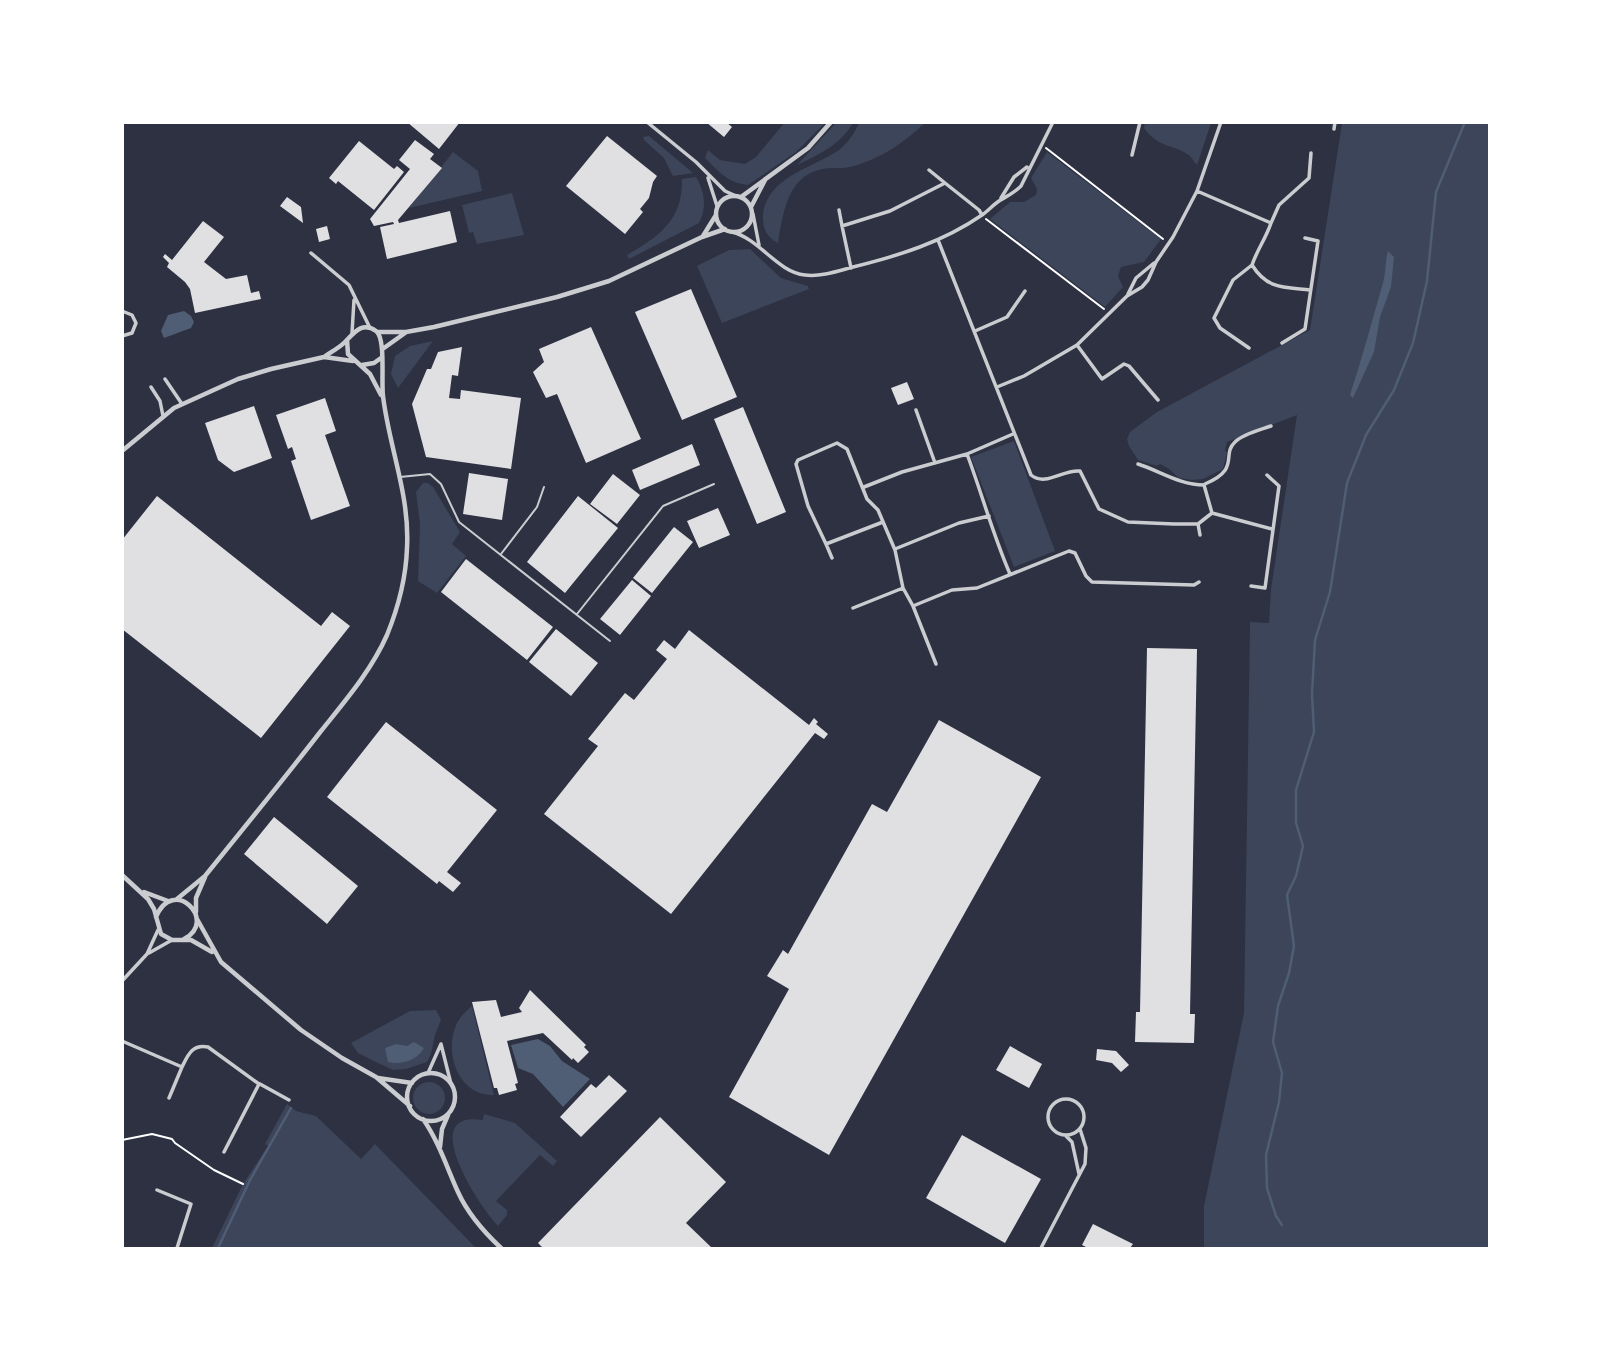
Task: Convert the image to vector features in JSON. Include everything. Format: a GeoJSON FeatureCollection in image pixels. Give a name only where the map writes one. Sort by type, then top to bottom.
{"type":"FeatureCollection","features":[{"type":"Feature","properties":{"kind":"street"},"geometry":{"type":"LineString","coordinates":[[647,122],[696,162],[725,191],[751,207],[759,245]]}},
{"type":"Feature","properties":{"kind":"street"},"geometry":{"type":"LineString","coordinates":[[717,206],[726,198],[738,197],[766,180],[807,148],[831,122]]}},
{"type":"Feature","properties":{"kind":"street"},"geometry":{"type":"LineString","coordinates":[[707,175],[717,206],[719,224],[732,232],[743,234],[785,267],[804,275],[824,275],[895,256],[938,240],[982,215],[1021,186],[1053,122]]}},
{"type":"Feature","properties":{"kind":"street"},"geometry":{"type":"LineString","coordinates":[[1132,155],[1140,122]]}},
{"type":"Feature","properties":{"kind":"street"},"geometry":{"type":"LineString","coordinates":[[997,387],[1024,376],[1077,345],[1127,296],[1148,280],[1197,191],[1221,122]]}},
{"type":"Feature","properties":{"kind":"street"},"geometry":{"type":"LineString","coordinates":[[1334,130],[1335,122]]}},
{"type":"Feature","properties":{"kind":"street"},"geometry":{"type":"LineString","coordinates":[[1249,348],[1220,328],[1214,318],[1233,280],[1252,265],[1256,252],[1267,237],[1279,205],[1307,181],[1311,153]]}},
{"type":"Feature","properties":{"kind":"street"},"geometry":{"type":"LineString","coordinates":[[1000,200],[1014,177],[1029,166]]}},
{"type":"Feature","properties":{"kind":"street"},"geometry":{"type":"LineString","coordinates":[[929,170],[982,215]]}},
{"type":"Feature","properties":{"kind":"street"},"geometry":{"type":"LineString","coordinates":[[751,207],[766,180]]}},
{"type":"Feature","properties":{"kind":"street"},"geometry":{"type":"LineString","coordinates":[[842,226],[890,211],[944,183]]}},
{"type":"Feature","properties":{"kind":"street"},"geometry":{"type":"LineString","coordinates":[[1197,191],[1271,223]]}},
{"type":"Feature","properties":{"kind":"street"},"geometry":{"type":"LineString","coordinates":[[839,210],[851,268]]}},
{"type":"Feature","properties":{"kind":"street"},"geometry":{"type":"LineString","coordinates":[[732,232],[746,227],[753,214]]}},
{"type":"Feature","properties":{"kind":"street"},"geometry":{"type":"LineString","coordinates":[[702,237],[716,215]]}},
{"type":"Feature","properties":{"kind":"street"},"geometry":{"type":"LineString","coordinates":[[324,357],[362,328],[378,332],[406,332],[491,315],[595,286],[725,229]]}},
{"type":"Feature","properties":{"kind":"street"},"geometry":{"type":"LineString","coordinates":[[1282,343],[1305,329],[1318,241],[1305,238]]}},
{"type":"Feature","properties":{"kind":"street"},"geometry":{"type":"LineString","coordinates":[[938,240],[1031,475],[1037,480],[1044,480],[1067,472],[1080,471],[1099,509],[1128,522],[1198,524],[1212,513]]}},
{"type":"Feature","properties":{"kind":"street"},"geometry":{"type":"LineString","coordinates":[[311,253],[349,285],[370,328]]}},
{"type":"Feature","properties":{"kind":"street"},"geometry":{"type":"LineString","coordinates":[[1127,296],[1136,278],[1156,262]]}},
{"type":"Feature","properties":{"kind":"street"},"geometry":{"type":"LineString","coordinates":[[1252,265],[1264,282],[1280,287],[1310,290]]}},
{"type":"Feature","properties":{"kind":"street"},"geometry":{"type":"LineString","coordinates":[[975,331],[1007,317],[1025,290]]}},
{"type":"Feature","properties":{"kind":"street"},"geometry":{"type":"LineString","coordinates":[[352,333],[354,298]]}},
{"type":"Feature","properties":{"kind":"street"},"geometry":{"type":"LineString","coordinates":[[122,311],[132,315],[136,323],[132,333],[122,336]]}},
{"type":"Feature","properties":{"kind":"street"},"geometry":{"type":"LineString","coordinates":[[156,917],[160,908],[177,899],[205,876],[361,681],[386,637],[402,589],[407,549],[406,508],[383,399],[381,358],[384,348],[378,332]]}},
{"type":"Feature","properties":{"kind":"street"},"geometry":{"type":"LineString","coordinates":[[384,348],[406,332]]}},
{"type":"Feature","properties":{"kind":"street"},"geometry":{"type":"LineString","coordinates":[[347,340],[348,354],[353,361]]}},
{"type":"Feature","properties":{"kind":"street"},"geometry":{"type":"LineString","coordinates":[[1077,345],[1102,379],[1124,364],[1129,366],[1158,400]]}},
{"type":"Feature","properties":{"kind":"street"},"geometry":{"type":"LineString","coordinates":[[122,450],[181,404],[238,379],[324,357],[353,361],[361,365],[370,374],[383,399]]}},
{"type":"Feature","properties":{"kind":"street"},"geometry":{"type":"LineString","coordinates":[[361,365],[374,363],[381,358]]}},
{"type":"Feature","properties":{"kind":"street"},"geometry":{"type":"LineString","coordinates":[[165,379],[181,404]]}},
{"type":"Feature","properties":{"kind":"street"},"geometry":{"type":"LineString","coordinates":[[151,387],[160,401],[163,416]]}},
{"type":"Feature","properties":{"kind":"street"},"geometry":{"type":"LineString","coordinates":[[916,410],[935,463]]}},
{"type":"Feature","properties":{"kind":"street"},"geometry":{"type":"LineString","coordinates":[[1138,464],[1168,474],[1184,484],[1204,485],[1227,469],[1232,444],[1271,426]]}},
{"type":"Feature","properties":{"kind":"street"},"geometry":{"type":"LineString","coordinates":[[864,487],[902,472],[967,454],[1013,434]]}},
{"type":"Feature","properties":{"kind":"street"},"geometry":{"type":"LineString","coordinates":[[832,558],[802,491],[796,464],[798,460],[836,443],[847,449],[867,499],[878,510],[895,550],[903,588],[936,664]]}},
{"type":"Feature","properties":{"kind":"street"},"geometry":{"type":"LineString","coordinates":[[967,454],[979,481],[1010,574]]}},
{"type":"Feature","properties":{"kind":"street"},"geometry":{"type":"LineString","coordinates":[[1251,586],[1265,588],[1279,486],[1267,475]]}},
{"type":"Feature","properties":{"kind":"street"},"geometry":{"type":"LineString","coordinates":[[1204,485],[1212,513]]}},
{"type":"Feature","properties":{"kind":"street"},"geometry":{"type":"LineString","coordinates":[[1212,513],[1272,529]]}},
{"type":"Feature","properties":{"kind":"street"},"geometry":{"type":"LineString","coordinates":[[895,550],[959,523],[989,516]]}},
{"type":"Feature","properties":{"kind":"street"},"geometry":{"type":"LineString","coordinates":[[826,544],[883,522]]}},
{"type":"Feature","properties":{"kind":"street"},"geometry":{"type":"LineString","coordinates":[[1198,524],[1200,535]]}},
{"type":"Feature","properties":{"kind":"street"},"geometry":{"type":"LineString","coordinates":[[913,606],[952,590],[977,588],[1069,551],[1075,553],[1086,576],[1092,582],[1194,585],[1199,582]]}},
{"type":"Feature","properties":{"kind":"street"},"geometry":{"type":"LineString","coordinates":[[853,608],[903,588]]}},
{"type":"Feature","properties":{"kind":"street"},"geometry":{"type":"LineString","coordinates":[[122,875],[140,890],[155,898],[169,901]]}},
{"type":"Feature","properties":{"kind":"street"},"geometry":{"type":"LineString","coordinates":[[179,940],[192,933],[197,898],[205,876]]}},
{"type":"Feature","properties":{"kind":"street"},"geometry":{"type":"LineString","coordinates":[[140,890],[151,904],[158,930],[147,954]]}},
{"type":"Feature","properties":{"kind":"street"},"geometry":{"type":"LineString","coordinates":[[177,899],[188,904],[221,962],[301,1030],[376,1077],[416,1115],[435,1120],[448,1114]]}},
{"type":"Feature","properties":{"kind":"street"},"geometry":{"type":"LineString","coordinates":[[158,930],[166,938],[191,940],[216,954]]}},
{"type":"Feature","properties":{"kind":"street"},"geometry":{"type":"LineString","coordinates":[[122,981],[147,954],[172,940]]}},
{"type":"Feature","properties":{"kind":"street"},"geometry":{"type":"LineString","coordinates":[[122,1041],[182,1067]]}},
{"type":"Feature","properties":{"kind":"street"},"geometry":{"type":"LineString","coordinates":[[376,1077],[412,1083],[428,1073],[441,1044],[455,1097],[442,1129],[440,1148]]}},
{"type":"Feature","properties":{"kind":"street"},"geometry":{"type":"LineString","coordinates":[[169,1098],[182,1067],[193,1049],[200,1046],[208,1047],[259,1084],[289,1100]]}},
{"type":"Feature","properties":{"kind":"street"},"geometry":{"type":"LineString","coordinates":[[428,1073],[442,1075],[451,1083]]}},
{"type":"Feature","properties":{"kind":"street"},"geometry":{"type":"LineString","coordinates":[[410,1107],[408,1098],[412,1083]]}},
{"type":"Feature","properties":{"kind":"street"},"geometry":{"type":"LineString","coordinates":[[224,1152],[259,1084]]}},
{"type":"Feature","properties":{"kind":"street"},"geometry":{"type":"LineString","coordinates":[[1065,1135],[1080,1129],[1085,1118],[1082,1107],[1072,1100],[1060,1100],[1051,1107],[1047,1120],[1054,1130],[1072,1142],[1080,1176]]}},
{"type":"Feature","properties":{"kind":"street"},"geometry":{"type":"LineString","coordinates":[[423,1119],[440,1148],[460,1196],[490,1238],[501,1248]]}},
{"type":"Feature","properties":{"kind":"street"},"geometry":{"type":"LineString","coordinates":[[1041,1248],[1085,1164],[1086,1148],[1080,1129]]}},
{"type":"Feature","properties":{"kind":"street"},"geometry":{"type":"LineString","coordinates":[[157,1190],[191,1204],[177,1248]]}},
{"type":"Feature","properties":{"kind":"lane"},"geometry":{"type":"LineString","coordinates":[[400,477],[430,474],[441,484],[459,522],[610,641]]}},
{"type":"Feature","properties":{"kind":"lane"},"geometry":{"type":"LineString","coordinates":[[577,615],[663,506],[714,484]]}},
{"type":"Feature","properties":{"kind":"lane"},"geometry":{"type":"LineString","coordinates":[[500,555],[537,507],[544,487]]}},
{"type":"Feature","properties":{"kind":"path"},"geometry":{"type":"LineString","coordinates":[[1042,145],[1169,244]]}},
{"type":"Feature","properties":{"kind":"path"},"geometry":{"type":"LineString","coordinates":[[982,215],[1110,314]]}},
{"type":"Feature","properties":{"kind":"path"},"geometry":{"type":"LineString","coordinates":[[122,1140],[152,1134],[172,1139],[215,1170],[243,1184]]}},
{"type":"Feature","properties":{"kind":"shaded area"},"geometry":{"type":"Polygon","coordinates":[[[785,122],[825,123],[796,152],[748,185],[729,179],[705,158],[708,150],[720,160],[745,164],[756,157],[785,122]]]}},
{"type":"Feature","properties":{"kind":"shaded area"},"geometry":{"type":"Polygon","coordinates":[[[836,123],[853,123],[836,143],[797,165],[836,123]]]}},
{"type":"Feature","properties":{"kind":"shaded area"},"geometry":{"type":"Polygon","coordinates":[[[859,123],[925,123],[900,144],[871,160],[850,167],[822,169],[801,179],[785,209],[778,243],[774,241],[766,233],[763,222],[765,205],[771,194],[779,184],[840,149],[850,139],[859,123]]]}},
{"type":"Feature","properties":{"kind":"shaded area"},"geometry":{"type":"Polygon","coordinates":[[[1145,123],[1211,123],[1197,165],[1184,152],[1155,140],[1144,128],[1145,123]]]}},
{"type":"Feature","properties":{"kind":"shaded area"},"geometry":{"type":"Polygon","coordinates":[[[1342,123],[1489,123],[1489,1248],[1204,1248],[1204,1206],[1244,1013],[1250,622],[1269,623],[1271,589],[1297,415],[1227,442],[1223,469],[1203,479],[1179,478],[1160,464],[1157,466],[1138,460],[1127,439],[1130,432],[1157,412],[1310,330],[1342,123]]]}},
{"type":"Feature","properties":{"kind":"shaded area"},"geometry":{"type":"Polygon","coordinates":[[[649,136],[693,173],[673,176],[664,158],[644,140],[643,137],[649,136]]]}},
{"type":"Feature","properties":{"kind":"shaded area"},"geometry":{"type":"Polygon","coordinates":[[[453,152],[478,171],[482,191],[409,208],[453,152]]]}},
{"type":"Feature","properties":{"kind":"shaded area"},"geometry":{"type":"Polygon","coordinates":[[[1047,152],[1161,239],[1144,262],[1121,267],[1118,276],[1123,287],[1105,307],[990,219],[1010,202],[1024,202],[1036,195],[1037,189],[1031,178],[1047,152]]]}},
{"type":"Feature","properties":{"kind":"shaded area"},"geometry":{"type":"Polygon","coordinates":[[[696,177],[704,200],[699,223],[629,259],[627,255],[650,241],[674,216],[682,179],[696,177]]]}},
{"type":"Feature","properties":{"kind":"shaded area"},"geometry":{"type":"Polygon","coordinates":[[[512,193],[524,235],[477,244],[473,232],[469,233],[462,205],[512,193]]]}},
{"type":"Feature","properties":{"kind":"shaded area"},"geometry":{"type":"Polygon","coordinates":[[[750,249],[781,278],[808,286],[809,289],[722,323],[697,266],[729,250],[750,249]]]}},
{"type":"Feature","properties":{"kind":"shaded area"},"geometry":{"type":"Polygon","coordinates":[[[1388,251],[1394,257],[1391,287],[1380,317],[1374,352],[1353,398],[1350,395],[1383,283],[1388,251]]]}},
{"type":"Feature","properties":{"kind":"shaded area"},"geometry":{"type":"Polygon","coordinates":[[[184,311],[194,322],[191,328],[164,338],[161,331],[168,315],[184,311]]]}},
{"type":"Feature","properties":{"kind":"shaded area"},"geometry":{"type":"Polygon","coordinates":[[[433,341],[398,388],[391,374],[395,356],[410,346],[433,341]]]}},
{"type":"Feature","properties":{"kind":"shaded area"},"geometry":{"type":"Polygon","coordinates":[[[1014,441],[1055,551],[1014,567],[971,457],[1014,441]]]}},
{"type":"Feature","properties":{"kind":"shaded area"},"geometry":{"type":"Polygon","coordinates":[[[423,483],[433,487],[460,532],[452,544],[466,556],[437,593],[418,581],[420,524],[416,492],[423,483]]]}},
{"type":"Feature","properties":{"kind":"shaded area"},"geometry":{"type":"Polygon","coordinates":[[[472,1006],[494,1095],[471,1088],[463,1080],[453,1059],[453,1034],[463,1014],[472,1006]]]}},
{"type":"Feature","properties":{"kind":"shaded area"},"geometry":{"type":"Polygon","coordinates":[[[436,1010],[441,1020],[427,1062],[393,1070],[358,1053],[351,1043],[410,1011],[436,1010]]]}},
{"type":"Feature","properties":{"kind":"shaded area"},"geometry":{"type":"Polygon","coordinates":[[[538,1039],[550,1046],[562,1061],[590,1079],[563,1107],[533,1074],[518,1068],[511,1045],[538,1039]]]}},
{"type":"Feature","properties":{"kind":"shaded area"},"geometry":{"type":"Polygon","coordinates":[[[414,1042],[424,1048],[417,1056],[403,1062],[388,1062],[385,1048],[396,1044],[407,1046],[414,1042]]]}},
{"type":"Feature","properties":{"kind":"shaded area"},"geometry":{"type":"Polygon","coordinates":[[[429,1082],[441,1086],[445,1098],[441,1110],[429,1114],[417,1110],[413,1098],[417,1086],[429,1082]]]}},
{"type":"Feature","properties":{"kind":"shaded area"},"geometry":{"type":"Polygon","coordinates":[[[287,1104],[296,1111],[316,1116],[361,1159],[375,1144],[476,1248],[212,1248],[243,1184],[268,1146],[265,1144],[287,1104]]]}},
{"type":"Feature","properties":{"kind":"shaded area"},"geometry":{"type":"Polygon","coordinates":[[[484,1114],[515,1123],[557,1161],[553,1166],[540,1155],[496,1201],[507,1210],[507,1215],[498,1226],[467,1182],[453,1144],[454,1129],[463,1121],[483,1120],[484,1114]]]}},
{"type":"Feature","properties":{"kind":"building"},"geometry":{"type":"Polygon","coordinates":[[[407,122],[460,122],[439,149],[407,122]]]}},
{"type":"Feature","properties":{"kind":"building"},"geometry":{"type":"Polygon","coordinates":[[[706,122],[726,122],[732,127],[724,137],[706,122]]]}},
{"type":"Feature","properties":{"kind":"building"},"geometry":{"type":"Polygon","coordinates":[[[607,136],[657,176],[649,198],[640,209],[643,212],[625,234],[566,186],[607,136]]]}},
{"type":"Feature","properties":{"kind":"building"},"geometry":{"type":"Polygon","coordinates":[[[415,140],[434,154],[430,159],[442,168],[398,220],[399,223],[450,211],[457,242],[387,259],[380,227],[394,224],[374,226],[370,219],[410,169],[399,160],[415,140]]]}},
{"type":"Feature","properties":{"kind":"building"},"geometry":{"type":"Polygon","coordinates":[[[359,141],[394,169],[397,166],[404,172],[374,210],[338,181],[336,184],[329,178],[359,141]]]}},
{"type":"Feature","properties":{"kind":"building"},"geometry":{"type":"Polygon","coordinates":[[[287,197],[301,207],[303,223],[280,206],[287,197]]]}},
{"type":"Feature","properties":{"kind":"building"},"geometry":{"type":"Polygon","coordinates":[[[203,221],[224,237],[204,262],[226,279],[247,275],[251,293],[259,291],[261,299],[195,313],[190,289],[167,267],[169,263],[163,257],[165,254],[172,260],[203,221]]]}},
{"type":"Feature","properties":{"kind":"building"},"geometry":{"type":"Polygon","coordinates":[[[327,226],[330,239],[319,242],[316,229],[327,226]]]}},
{"type":"Feature","properties":{"kind":"building"},"geometry":{"type":"Polygon","coordinates":[[[691,289],[737,397],[682,420],[635,312],[691,289]]]}},
{"type":"Feature","properties":{"kind":"building"},"geometry":{"type":"Polygon","coordinates":[[[591,327],[641,439],[586,463],[557,394],[546,398],[533,372],[544,362],[539,349],[591,327]]]}},
{"type":"Feature","properties":{"kind":"building"},"geometry":{"type":"Polygon","coordinates":[[[462,347],[458,376],[452,375],[449,398],[460,399],[461,390],[521,398],[511,469],[426,457],[412,404],[427,369],[431,369],[438,352],[462,347]]]}},
{"type":"Feature","properties":{"kind":"building"},"geometry":{"type":"Polygon","coordinates":[[[907,382],[914,399],[898,405],[891,388],[907,382]]]}},
{"type":"Feature","properties":{"kind":"building"},"geometry":{"type":"Polygon","coordinates":[[[325,398],[336,431],[325,435],[350,506],[311,520],[291,461],[296,459],[292,447],[288,449],[276,415],[325,398]]]}},
{"type":"Feature","properties":{"kind":"building"},"geometry":{"type":"Polygon","coordinates":[[[254,406],[272,458],[234,472],[218,460],[205,423],[254,406]]]}},
{"type":"Feature","properties":{"kind":"building"},"geometry":{"type":"Polygon","coordinates":[[[743,407],[786,512],[757,524],[714,419],[743,407]]]}},
{"type":"Feature","properties":{"kind":"building"},"geometry":{"type":"Polygon","coordinates":[[[692,444],[700,465],[640,490],[632,470],[692,444]]]}},
{"type":"Feature","properties":{"kind":"building"},"geometry":{"type":"Polygon","coordinates":[[[469,473],[508,479],[502,520],[463,514],[469,473]]]}},
{"type":"Feature","properties":{"kind":"building"},"geometry":{"type":"Polygon","coordinates":[[[613,474],[640,495],[617,524],[590,504],[613,474]]]}},
{"type":"Feature","properties":{"kind":"building"},"geometry":{"type":"Polygon","coordinates":[[[157,496],[321,626],[332,612],[350,626],[261,738],[122,629],[122,540],[157,496]]]}},
{"type":"Feature","properties":{"kind":"building"},"geometry":{"type":"Polygon","coordinates":[[[578,496],[618,528],[565,593],[527,562],[578,496]]]}},
{"type":"Feature","properties":{"kind":"building"},"geometry":{"type":"Polygon","coordinates":[[[718,508],[730,535],[699,548],[687,521],[718,508]]]}},
{"type":"Feature","properties":{"kind":"building"},"geometry":{"type":"Polygon","coordinates":[[[674,527],[693,542],[652,593],[633,578],[674,527]]]}},
{"type":"Feature","properties":{"kind":"building"},"geometry":{"type":"Polygon","coordinates":[[[466,559],[553,627],[527,660],[441,592],[466,559]]]}},
{"type":"Feature","properties":{"kind":"building"},"geometry":{"type":"Polygon","coordinates":[[[632,580],[651,596],[620,635],[600,619],[632,580]]]}},
{"type":"Feature","properties":{"kind":"building"},"geometry":{"type":"Polygon","coordinates":[[[556,629],[598,663],[571,696],[529,662],[556,629]]]}},
{"type":"Feature","properties":{"kind":"building"},"geometry":{"type":"Polygon","coordinates":[[[689,630],[809,725],[814,718],[818,722],[816,724],[828,734],[824,739],[815,733],[671,914],[544,814],[598,746],[588,739],[625,693],[634,700],[667,659],[656,650],[664,640],[675,649],[689,630]]]}},
{"type":"Feature","properties":{"kind":"building"},"geometry":{"type":"Polygon","coordinates":[[[1147,648],[1197,649],[1190,1014],[1195,1014],[1194,1043],[1135,1042],[1136,1012],[1140,1012],[1147,648]]]}},
{"type":"Feature","properties":{"kind":"building"},"geometry":{"type":"Polygon","coordinates":[[[939,720],[1041,777],[829,1155],[729,1097],[789,989],[767,976],[783,950],[788,954],[872,804],[887,812],[939,720]]]}},
{"type":"Feature","properties":{"kind":"building"},"geometry":{"type":"Polygon","coordinates":[[[386,722],[497,810],[447,872],[461,883],[453,892],[439,881],[437,884],[327,797],[386,722]]]}},
{"type":"Feature","properties":{"kind":"building"},"geometry":{"type":"Polygon","coordinates":[[[274,817],[358,886],[327,924],[244,854],[274,817]]]}},
{"type":"Feature","properties":{"kind":"building"},"geometry":{"type":"Polygon","coordinates":[[[530,990],[586,1045],[584,1047],[589,1052],[578,1063],[543,1033],[507,1041],[518,1083],[515,1084],[517,1090],[499,1095],[497,1088],[494,1088],[472,1002],[496,1000],[501,1017],[522,1012],[519,1008],[530,990]]]}},
{"type":"Feature","properties":{"kind":"building"},"geometry":{"type":"Polygon","coordinates":[[[1010,1046],[1042,1064],[1029,1088],[996,1070],[1010,1046]]]}},
{"type":"Feature","properties":{"kind":"building"},"geometry":{"type":"Polygon","coordinates":[[[1097,1049],[1116,1051],[1129,1065],[1121,1072],[1112,1063],[1096,1060],[1097,1049]]]}},
{"type":"Feature","properties":{"kind":"building"},"geometry":{"type":"Polygon","coordinates":[[[609,1075],[627,1091],[581,1137],[560,1117],[591,1084],[596,1088],[609,1075]]]}},
{"type":"Feature","properties":{"kind":"building"},"geometry":{"type":"Polygon","coordinates":[[[660,1117],[726,1182],[686,1223],[712,1248],[543,1248],[538,1243],[660,1117]]]}},
{"type":"Feature","properties":{"kind":"building"},"geometry":{"type":"Polygon","coordinates":[[[962,1135],[1041,1179],[1005,1243],[926,1198],[962,1135]]]}},
{"type":"Feature","properties":{"kind":"building"},"geometry":{"type":"Polygon","coordinates":[[[1093,1224],[1133,1244],[1130,1248],[1088,1248],[1082,1245],[1093,1224]]]}},
{"type":"Feature","properties":{"kind":"waterway"},"geometry":{"type":"LineString","coordinates":[[1282,1225],[1276,1216],[1267,1188],[1266,1155],[1279,1102],[1282,1073],[1273,1042],[1278,1006],[1289,973],[1294,946],[1287,895],[1296,876],[1303,846],[1296,823],[1296,790],[1314,732],[1312,694],[1315,640],[1330,592],[1347,483],[1366,435],[1394,390],[1413,343],[1427,281],[1436,192],[1465,122]]}},
{"type":"Feature","properties":{"kind":"waterway"},"geometry":{"type":"LineString","coordinates":[[218,1248],[250,1180],[291,1108]]}}]}
